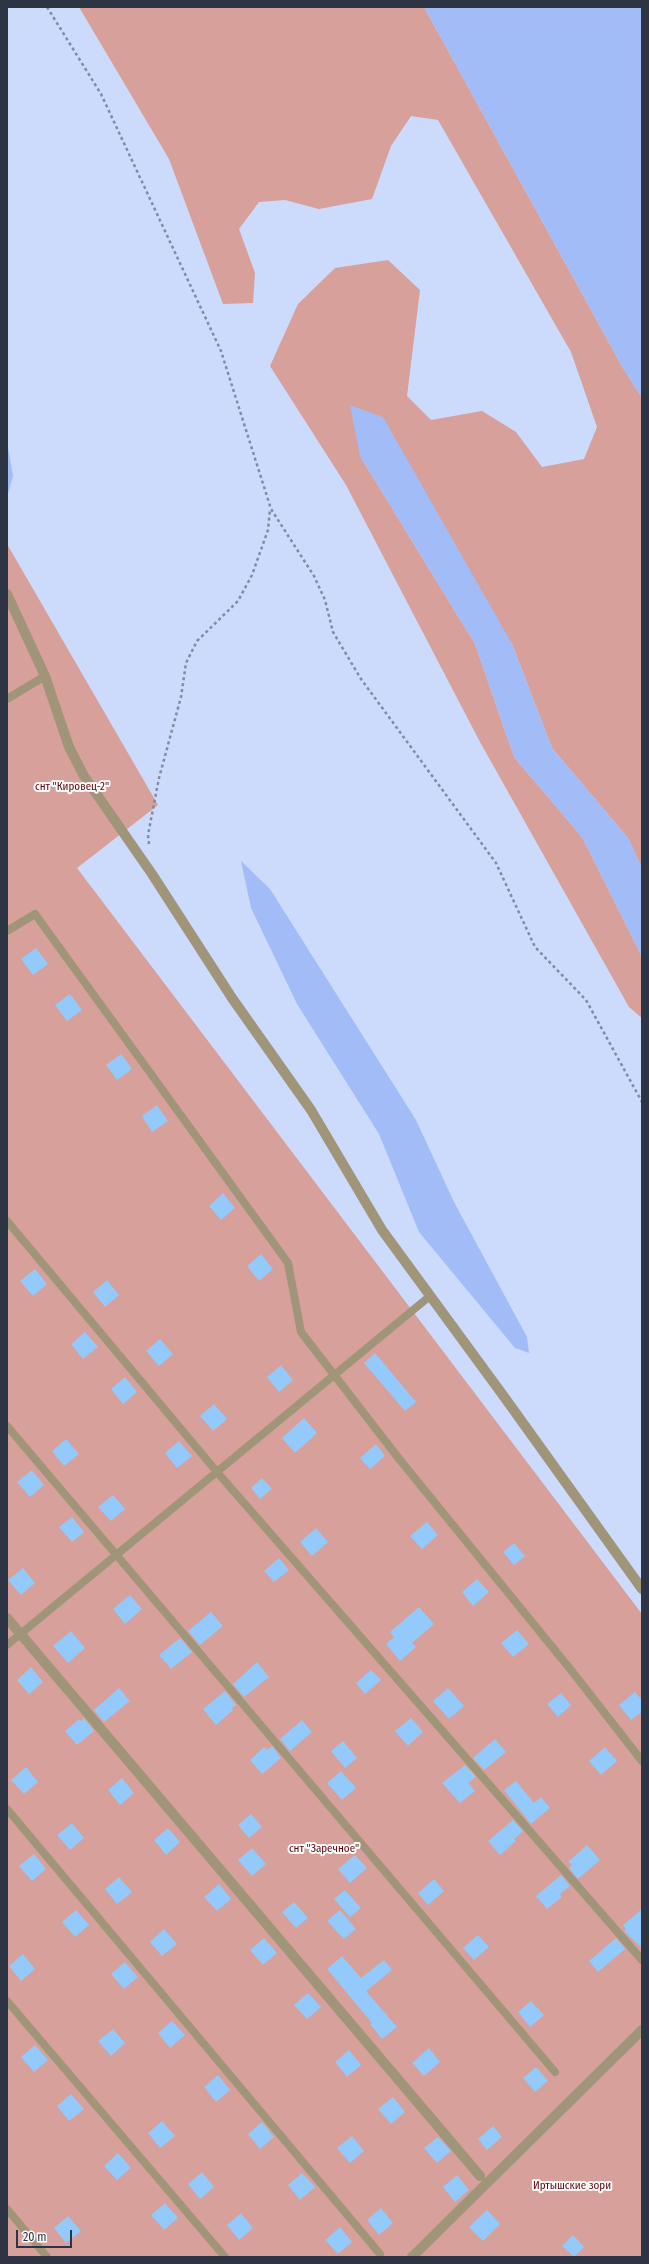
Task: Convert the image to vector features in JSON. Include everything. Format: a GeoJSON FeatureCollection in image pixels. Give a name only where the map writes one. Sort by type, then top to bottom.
{"type":"FeatureCollection","features":[{"type":"Feature","properties":{"kind":"street"},"geometry":{"type":"LineString","coordinates":[[7,594],[45,676],[69,747],[84,776],[152,874],[232,998],[311,1110],[382,1230],[642,1589]]}},
{"type":"Feature","properties":{"kind":"street"},"geometry":{"type":"LineString","coordinates":[[7,1618],[480,2176]]}},
{"type":"Feature","properties":{"kind":"street"},"geometry":{"type":"LineString","coordinates":[[412,2257],[491,2176],[642,2030]]}},
{"type":"Feature","properties":{"kind":"lane"},"geometry":{"type":"LineString","coordinates":[[7,699],[45,676]]}},
{"type":"Feature","properties":{"kind":"lane"},"geometry":{"type":"LineString","coordinates":[[7,931],[35,914],[288,1263],[301,1332],[400,1460],[571,1670],[642,1761]]}},
{"type":"Feature","properties":{"kind":"lane"},"geometry":{"type":"LineString","coordinates":[[7,1221],[217,1472],[642,1960]]}},
{"type":"Feature","properties":{"kind":"lane"},"geometry":{"type":"LineString","coordinates":[[7,1645],[430,1296]]}},
{"type":"Feature","properties":{"kind":"lane"},"geometry":{"type":"LineString","coordinates":[[7,1426],[555,2072]]}},
{"type":"Feature","properties":{"kind":"lane"},"geometry":{"type":"LineString","coordinates":[[7,1809],[380,2254]]}},
{"type":"Feature","properties":{"kind":"lane"},"geometry":{"type":"LineString","coordinates":[[7,2001],[225,2257]]}},
{"type":"Feature","properties":{"kind":"lane"},"geometry":{"type":"LineString","coordinates":[[7,2209],[47,2257]]}},
{"type":"Feature","properties":{"kind":"path"},"geometry":{"type":"LineString","coordinates":[[47,7],[101,94],[221,351],[270,509],[314,576],[325,600],[333,632],[361,679],[496,863],[535,947],[586,1000],[642,1102]]}},
{"type":"Feature","properties":{"kind":"path"},"geometry":{"type":"LineString","coordinates":[[152,874],[148,835],[159,778],[181,697],[186,663],[198,641],[238,601],[252,575],[268,530],[270,509]]}},
{"type":"Feature","properties":{"kind":"green space"},"geometry":{"type":"Polygon","coordinates":[[[79,7],[424,7],[623,368],[642,398],[642,868],[628,838],[552,748],[512,644],[360,456],[475,644],[514,757],[582,837],[642,957],[642,1018],[629,1007],[480,742],[346,485],[270,366],[298,304],[335,268],[388,260],[420,290],[407,396],[431,420],[482,411],[516,432],[542,467],[584,459],[597,427],[571,352],[438,120],[411,116],[391,146],[372,199],[319,209],[285,200],[259,202],[239,229],[255,273],[253,303],[223,304],[169,159],[79,7]]]}},
{"type":"Feature","properties":{"kind":"green space","name":"снт \"Заречное\""},"geometry":{"type":"Polygon","coordinates":[[[7,544],[158,805],[77,868],[642,1614],[642,2257],[7,2257],[7,544]]]}},
{"type":"Feature","properties":{"kind":"water"},"geometry":{"type":"Polygon","coordinates":[[[424,7],[642,7],[642,398],[623,368],[424,7]]]}},
{"type":"Feature","properties":{"kind":"water"},"geometry":{"type":"Polygon","coordinates":[[[350,405],[383,417],[512,644],[552,748],[628,838],[642,868],[642,957],[582,837],[514,757],[475,644],[360,456],[350,405]]]}},
{"type":"Feature","properties":{"kind":"water"},"geometry":{"type":"Polygon","coordinates":[[[7,442],[13,476],[7,497],[7,442]]]}},
{"type":"Feature","properties":{"kind":"water"},"geometry":{"type":"Polygon","coordinates":[[[241,861],[270,889],[416,1120],[454,1202],[527,1337],[529,1353],[515,1348],[419,1232],[379,1134],[297,1004],[251,908],[241,861]]]}},
{"type":"Feature","properties":{"kind":"building"},"geometry":{"type":"Polygon","coordinates":[[[36,948],[48,964],[33,975],[21,959],[36,948]]]}},
{"type":"Feature","properties":{"kind":"building"},"geometry":{"type":"Polygon","coordinates":[[[70,994],[82,1010],[67,1021],[55,1005],[70,994]]]}},
{"type":"Feature","properties":{"kind":"building"},"geometry":{"type":"Polygon","coordinates":[[[121,1054],[132,1069],[117,1080],[106,1065],[121,1054]]]}},
{"type":"Feature","properties":{"kind":"building"},"geometry":{"type":"Polygon","coordinates":[[[157,1105],[168,1121],[152,1132],[142,1116],[157,1105]]]}},
{"type":"Feature","properties":{"kind":"building"},"geometry":{"type":"Polygon","coordinates":[[[223,1193],[235,1208],[221,1220],[209,1206],[223,1193]]]}},
{"type":"Feature","properties":{"kind":"building"},"geometry":{"type":"Polygon","coordinates":[[[261,1254],[273,1269],[259,1281],[247,1266],[261,1254]]]}},
{"type":"Feature","properties":{"kind":"building"},"geometry":{"type":"Polygon","coordinates":[[[35,1269],[47,1284],[33,1296],[20,1281],[35,1269]]]}},
{"type":"Feature","properties":{"kind":"building"},"geometry":{"type":"Polygon","coordinates":[[[107,1280],[119,1295],[105,1307],[93,1292],[107,1280]]]}},
{"type":"Feature","properties":{"kind":"building"},"geometry":{"type":"Polygon","coordinates":[[[85,1332],[98,1347],[83,1359],[71,1344],[85,1332]]]}},
{"type":"Feature","properties":{"kind":"building"},"geometry":{"type":"Polygon","coordinates":[[[160,1339],[173,1354],[159,1366],[146,1351],[160,1339]]]}},
{"type":"Feature","properties":{"kind":"building"},"geometry":{"type":"Polygon","coordinates":[[[375,1353],[416,1402],[405,1411],[364,1363],[375,1353]]]}},
{"type":"Feature","properties":{"kind":"building"},"geometry":{"type":"Polygon","coordinates":[[[281,1365],[293,1380],[279,1392],[267,1377],[281,1365]]]}},
{"type":"Feature","properties":{"kind":"building"},"geometry":{"type":"Polygon","coordinates":[[[125,1377],[137,1392],[123,1404],[111,1389],[125,1377]]]}},
{"type":"Feature","properties":{"kind":"building"},"geometry":{"type":"Polygon","coordinates":[[[214,1404],[227,1419],[213,1431],[200,1416],[214,1404]]]}},
{"type":"Feature","properties":{"kind":"building"},"geometry":{"type":"Polygon","coordinates":[[[304,1418],[317,1433],[295,1453],[282,1438],[304,1418]]]}},
{"type":"Feature","properties":{"kind":"building"},"geometry":{"type":"Polygon","coordinates":[[[66,1439],[79,1454],[64,1466],[52,1451],[66,1439]]]}},
{"type":"Feature","properties":{"kind":"building"},"geometry":{"type":"Polygon","coordinates":[[[179,1441],[192,1456],[177,1468],[165,1453],[179,1441]]]}},
{"type":"Feature","properties":{"kind":"building"},"geometry":{"type":"Polygon","coordinates":[[[376,1444],[385,1456],[370,1469],[360,1458],[376,1444]]]}},
{"type":"Feature","properties":{"kind":"building"},"geometry":{"type":"Polygon","coordinates":[[[32,1470],[44,1485],[30,1497],[17,1482],[32,1470]]]}},
{"type":"Feature","properties":{"kind":"building"},"geometry":{"type":"Polygon","coordinates":[[[262,1478],[272,1489],[260,1499],[251,1488],[262,1478]]]}},
{"type":"Feature","properties":{"kind":"building"},"geometry":{"type":"Polygon","coordinates":[[[113,1495],[125,1509],[111,1521],[98,1507],[113,1495]]]}},
{"type":"Feature","properties":{"kind":"building"},"geometry":{"type":"Polygon","coordinates":[[[72,1517],[84,1532],[72,1542],[59,1527],[72,1517]]]}},
{"type":"Feature","properties":{"kind":"building"},"geometry":{"type":"Polygon","coordinates":[[[427,1522],[438,1535],[422,1549],[410,1536],[427,1522]]]}},
{"type":"Feature","properties":{"kind":"building"},"geometry":{"type":"Polygon","coordinates":[[[316,1528],[328,1542],[312,1556],[300,1542],[316,1528]]]}},
{"type":"Feature","properties":{"kind":"building"},"geometry":{"type":"Polygon","coordinates":[[[514,1543],[525,1556],[514,1565],[503,1552],[514,1543]]]}},
{"type":"Feature","properties":{"kind":"building"},"geometry":{"type":"Polygon","coordinates":[[[279,1558],[289,1570],[274,1582],[264,1571],[279,1558]]]}},
{"type":"Feature","properties":{"kind":"building"},"geometry":{"type":"Polygon","coordinates":[[[23,1568],[35,1583],[21,1595],[8,1580],[23,1568]]]}},
{"type":"Feature","properties":{"kind":"building"},"geometry":{"type":"Polygon","coordinates":[[[477,1579],[489,1592],[473,1606],[462,1592],[477,1579]]]}},
{"type":"Feature","properties":{"kind":"building"},"geometry":{"type":"Polygon","coordinates":[[[130,1595],[142,1609],[125,1624],[113,1609],[130,1595]]]}},
{"type":"Feature","properties":{"kind":"building"},"geometry":{"type":"Polygon","coordinates":[[[419,1607],[434,1624],[412,1643],[416,1647],[400,1661],[386,1644],[394,1637],[390,1632],[419,1607]]]}},
{"type":"Feature","properties":{"kind":"building"},"geometry":{"type":"Polygon","coordinates":[[[211,1612],[223,1626],[200,1645],[188,1631],[211,1612]]]}},
{"type":"Feature","properties":{"kind":"building"},"geometry":{"type":"Polygon","coordinates":[[[517,1630],[529,1644],[513,1657],[501,1643],[517,1630]]]}},
{"type":"Feature","properties":{"kind":"building"},"geometry":{"type":"Polygon","coordinates":[[[71,1631],[85,1648],[68,1663],[53,1646],[71,1631]]]}},
{"type":"Feature","properties":{"kind":"building"},"geometry":{"type":"Polygon","coordinates":[[[180,1638],[192,1652],[171,1669],[159,1655],[180,1638]]]}},
{"type":"Feature","properties":{"kind":"building"},"geometry":{"type":"Polygon","coordinates":[[[257,1662],[269,1677],[244,1697],[233,1684],[257,1662]]]}},
{"type":"Feature","properties":{"kind":"building"},"geometry":{"type":"Polygon","coordinates":[[[31,1667],[43,1682],[29,1694],[17,1680],[31,1667]]]}},
{"type":"Feature","properties":{"kind":"building"},"geometry":{"type":"Polygon","coordinates":[[[371,1670],[381,1680],[365,1694],[356,1683],[371,1670]]]}},
{"type":"Feature","properties":{"kind":"building"},"geometry":{"type":"Polygon","coordinates":[[[119,1688],[130,1701],[104,1722],[94,1710],[119,1688]]]}},
{"type":"Feature","properties":{"kind":"building"},"geometry":{"type":"Polygon","coordinates":[[[448,1688],[464,1706],[449,1719],[433,1701],[448,1688]]]}},
{"type":"Feature","properties":{"kind":"building"},"geometry":{"type":"Polygon","coordinates":[[[225,1691],[236,1705],[232,1708],[233,1710],[216,1725],[203,1709],[225,1691]]]}},
{"type":"Feature","properties":{"kind":"building"},"geometry":{"type":"Polygon","coordinates":[[[635,1692],[642,1700],[642,1712],[631,1720],[619,1705],[635,1692]]]}},
{"type":"Feature","properties":{"kind":"building"},"geometry":{"type":"Polygon","coordinates":[[[561,1693],[571,1705],[558,1717],[547,1704],[561,1693]]]}},
{"type":"Feature","properties":{"kind":"building"},"geometry":{"type":"Polygon","coordinates":[[[84,1718],[94,1731],[77,1745],[65,1731],[79,1719],[81,1721],[84,1718]]]}},
{"type":"Feature","properties":{"kind":"building"},"geometry":{"type":"Polygon","coordinates":[[[411,1718],[423,1732],[408,1746],[395,1731],[411,1718]]]}},
{"type":"Feature","properties":{"kind":"building"},"geometry":{"type":"Polygon","coordinates":[[[302,1720],[312,1732],[290,1751],[280,1739],[302,1720]]]}},
{"type":"Feature","properties":{"kind":"building"},"geometry":{"type":"Polygon","coordinates":[[[495,1739],[506,1752],[484,1770],[473,1758],[495,1739]]]}},
{"type":"Feature","properties":{"kind":"building"},"geometry":{"type":"Polygon","coordinates":[[[343,1741],[357,1758],[345,1768],[331,1751],[343,1741]]]}},
{"type":"Feature","properties":{"kind":"building"},"geometry":{"type":"Polygon","coordinates":[[[272,1746],[281,1758],[262,1774],[250,1760],[264,1747],[267,1750],[272,1746]]]}},
{"type":"Feature","properties":{"kind":"building"},"geometry":{"type":"Polygon","coordinates":[[[605,1747],[617,1761],[601,1775],[589,1761],[605,1747]]]}},
{"type":"Feature","properties":{"kind":"building"},"geometry":{"type":"Polygon","coordinates":[[[465,1765],[476,1777],[468,1783],[475,1791],[460,1803],[442,1783],[465,1765]]]}},
{"type":"Feature","properties":{"kind":"building"},"geometry":{"type":"Polygon","coordinates":[[[26,1767],[38,1782],[24,1794],[11,1780],[26,1767]]]}},
{"type":"Feature","properties":{"kind":"building"},"geometry":{"type":"Polygon","coordinates":[[[341,1771],[356,1788],[342,1800],[327,1783],[341,1771]]]}},
{"type":"Feature","properties":{"kind":"building"},"geometry":{"type":"Polygon","coordinates":[[[122,1778],[134,1793],[120,1805],[108,1790],[122,1778]]]}},
{"type":"Feature","properties":{"kind":"building"},"geometry":{"type":"Polygon","coordinates":[[[516,1781],[534,1803],[541,1797],[550,1808],[531,1824],[504,1790],[516,1781]]]}},
{"type":"Feature","properties":{"kind":"building"},"geometry":{"type":"Polygon","coordinates":[[[251,1814],[262,1827],[249,1838],[238,1825],[251,1814]]]}},
{"type":"Feature","properties":{"kind":"building"},"geometry":{"type":"Polygon","coordinates":[[[513,1820],[523,1831],[514,1839],[516,1841],[500,1855],[488,1841],[513,1820]]]}},
{"type":"Feature","properties":{"kind":"building"},"geometry":{"type":"Polygon","coordinates":[[[72,1823],[84,1838],[70,1850],[57,1835],[72,1823]]]}},
{"type":"Feature","properties":{"kind":"building"},"geometry":{"type":"Polygon","coordinates":[[[168,1828],[180,1842],[166,1855],[154,1840],[168,1828]]]}},
{"type":"Feature","properties":{"kind":"building"},"geometry":{"type":"Polygon","coordinates":[[[587,1845],[600,1860],[578,1879],[569,1868],[572,1865],[568,1862],[587,1845]]]}},
{"type":"Feature","properties":{"kind":"building"},"geometry":{"type":"Polygon","coordinates":[[[252,1848],[266,1864],[252,1876],[238,1860],[252,1848]]]}},
{"type":"Feature","properties":{"kind":"building"},"geometry":{"type":"Polygon","coordinates":[[[34,1854],[46,1869],[32,1881],[19,1866],[34,1854]]]}},
{"type":"Feature","properties":{"kind":"building"},"geometry":{"type":"Polygon","coordinates":[[[355,1855],[367,1868],[350,1883],[338,1869],[355,1855]]]}},
{"type":"Feature","properties":{"kind":"building"},"geometry":{"type":"Polygon","coordinates":[[[561,1875],[570,1886],[560,1894],[562,1897],[547,1909],[536,1896],[561,1875]]]}},
{"type":"Feature","properties":{"kind":"building"},"geometry":{"type":"Polygon","coordinates":[[[119,1877],[132,1892],[117,1904],[105,1889],[119,1877]]]}},
{"type":"Feature","properties":{"kind":"building"},"geometry":{"type":"Polygon","coordinates":[[[434,1879],[444,1891],[428,1905],[418,1893],[434,1879]]]}},
{"type":"Feature","properties":{"kind":"building"},"geometry":{"type":"Polygon","coordinates":[[[219,1884],[231,1899],[217,1911],[204,1897],[219,1884]]]}},
{"type":"Feature","properties":{"kind":"building"},"geometry":{"type":"Polygon","coordinates":[[[345,1890],[361,1908],[350,1917],[334,1899],[345,1890]]]}},
{"type":"Feature","properties":{"kind":"building"},"geometry":{"type":"Polygon","coordinates":[[[294,1902],[308,1918],[296,1928],[282,1912],[294,1902]]]}},
{"type":"Feature","properties":{"kind":"building"},"geometry":{"type":"Polygon","coordinates":[[[642,1909],[642,1948],[624,1931],[626,1929],[623,1925],[642,1909]]]}},
{"type":"Feature","properties":{"kind":"building"},"geometry":{"type":"Polygon","coordinates":[[[76,1910],[89,1925],[75,1937],[62,1922],[76,1910]]]}},
{"type":"Feature","properties":{"kind":"building"},"geometry":{"type":"Polygon","coordinates":[[[340,1910],[356,1929],[344,1939],[327,1921],[340,1910]]]}},
{"type":"Feature","properties":{"kind":"building"},"geometry":{"type":"Polygon","coordinates":[[[164,1929],[177,1944],[162,1956],[150,1942],[164,1929]]]}},
{"type":"Feature","properties":{"kind":"building"},"geometry":{"type":"Polygon","coordinates":[[[478,1935],[489,1947],[474,1960],[463,1948],[478,1935]]]}},
{"type":"Feature","properties":{"kind":"building"},"geometry":{"type":"Polygon","coordinates":[[[264,1938],[277,1953],[263,1965],[250,1950],[264,1938]]]}},
{"type":"Feature","properties":{"kind":"building"},"geometry":{"type":"Polygon","coordinates":[[[616,1938],[625,1949],[598,1972],[589,1961],[616,1938]]]}},
{"type":"Feature","properties":{"kind":"building"},"geometry":{"type":"Polygon","coordinates":[[[23,1954],[35,1969],[21,1981],[9,1966],[23,1954]]]}},
{"type":"Feature","properties":{"kind":"building"},"geometry":{"type":"Polygon","coordinates":[[[342,1956],[361,1978],[384,1960],[392,1970],[366,1991],[397,2027],[382,2039],[370,2024],[372,2023],[327,1969],[342,1956]]]}},
{"type":"Feature","properties":{"kind":"building"},"geometry":{"type":"Polygon","coordinates":[[[125,1962],[138,1977],[124,1989],[111,1974],[125,1962]]]}},
{"type":"Feature","properties":{"kind":"building"},"geometry":{"type":"Polygon","coordinates":[[[308,1993],[321,2007],[307,2019],[294,2005],[308,1993]]]}},
{"type":"Feature","properties":{"kind":"building"},"geometry":{"type":"Polygon","coordinates":[[[531,2001],[544,2015],[530,2027],[518,2012],[531,2001]]]}},
{"type":"Feature","properties":{"kind":"building"},"geometry":{"type":"Polygon","coordinates":[[[172,2021],[185,2035],[170,2048],[158,2033],[172,2021]]]}},
{"type":"Feature","properties":{"kind":"building"},"geometry":{"type":"Polygon","coordinates":[[[113,2029],[125,2043],[111,2056],[98,2041],[113,2029]]]}},
{"type":"Feature","properties":{"kind":"building"},"geometry":{"type":"Polygon","coordinates":[[[35,2045],[48,2060],[34,2072],[21,2057],[35,2045]]]}},
{"type":"Feature","properties":{"kind":"building"},"geometry":{"type":"Polygon","coordinates":[[[429,2048],[440,2062],[424,2076],[412,2063],[429,2048]]]}},
{"type":"Feature","properties":{"kind":"building"},"geometry":{"type":"Polygon","coordinates":[[[349,2050],[361,2065],[347,2077],[335,2062],[349,2050]]]}},
{"type":"Feature","properties":{"kind":"building"},"geometry":{"type":"Polygon","coordinates":[[[536,2067],[548,2081],[535,2092],[523,2078],[536,2067]]]}},
{"type":"Feature","properties":{"kind":"building"},"geometry":{"type":"Polygon","coordinates":[[[218,2075],[230,2090],[216,2102],[204,2087],[218,2075]]]}},
{"type":"Feature","properties":{"kind":"building"},"geometry":{"type":"Polygon","coordinates":[[[71,2094],[84,2109],[69,2121],[57,2106],[71,2094]]]}},
{"type":"Feature","properties":{"kind":"building"},"geometry":{"type":"Polygon","coordinates":[[[393,2097],[405,2112],[391,2124],[378,2109],[393,2097]]]}},
{"type":"Feature","properties":{"kind":"building"},"geometry":{"type":"Polygon","coordinates":[[[162,2121],[175,2136],[160,2148],[148,2133],[162,2121]]]}},
{"type":"Feature","properties":{"kind":"building"},"geometry":{"type":"Polygon","coordinates":[[[262,2122],[274,2137],[260,2149],[248,2134],[262,2122]]]}},
{"type":"Feature","properties":{"kind":"building"},"geometry":{"type":"Polygon","coordinates":[[[493,2126],[502,2137],[487,2150],[478,2139],[493,2126]]]}},
{"type":"Feature","properties":{"kind":"building"},"geometry":{"type":"Polygon","coordinates":[[[352,2136],[364,2151],[350,2163],[337,2148],[352,2136]]]}},
{"type":"Feature","properties":{"kind":"building"},"geometry":{"type":"Polygon","coordinates":[[[438,2137],[451,2151],[437,2163],[424,2148],[438,2137]]]}},
{"type":"Feature","properties":{"kind":"building"},"geometry":{"type":"Polygon","coordinates":[[[118,2153],[131,2168],[117,2180],[104,2166],[118,2153]]]}},
{"type":"Feature","properties":{"kind":"building"},"geometry":{"type":"Polygon","coordinates":[[[202,2172],[214,2187],[200,2199],[188,2184],[202,2172]]]}},
{"type":"Feature","properties":{"kind":"building"},"geometry":{"type":"Polygon","coordinates":[[[302,2173],[315,2187],[300,2200],[288,2185],[302,2173]]]}},
{"type":"Feature","properties":{"kind":"building"},"geometry":{"type":"Polygon","coordinates":[[[457,2175],[469,2190],[455,2202],[443,2187],[457,2175]]]}},
{"type":"Feature","properties":{"kind":"building"},"geometry":{"type":"Polygon","coordinates":[[[165,2203],[178,2218],[164,2230],[151,2215],[165,2203]]]}},
{"type":"Feature","properties":{"kind":"building"},"geometry":{"type":"Polygon","coordinates":[[[381,2208],[393,2223],[379,2235],[367,2220],[381,2208]]]}},
{"type":"Feature","properties":{"kind":"building"},"geometry":{"type":"Polygon","coordinates":[[[487,2210],[500,2224],[483,2241],[469,2227],[487,2210]]]}},
{"type":"Feature","properties":{"kind":"building"},"geometry":{"type":"Polygon","coordinates":[[[241,2213],[253,2228],[239,2240],[227,2225],[241,2213]]]}},
{"type":"Feature","properties":{"kind":"building"},"geometry":{"type":"Polygon","coordinates":[[[68,2216],[81,2231],[66,2243],[54,2228],[68,2216]]]}},
{"type":"Feature","properties":{"kind":"building"},"geometry":{"type":"Polygon","coordinates":[[[340,2227],[352,2242],[338,2254],[325,2240],[340,2227]]]}},
{"type":"Feature","properties":{"kind":"building"},"geometry":{"type":"Polygon","coordinates":[[[573,2235],[584,2247],[574,2257],[562,2246],[573,2235]]]}},
{"type":"Feature","properties":{"kind":"park label","name":"снт \"Кировец-2\""},"geometry":{"type":"Point","coordinates":[72,787]}},
{"type":"Feature","properties":{"kind":"park label","name":"Иртышские зори"},"geometry":{"type":"Point","coordinates":[572,2186]}}]}
